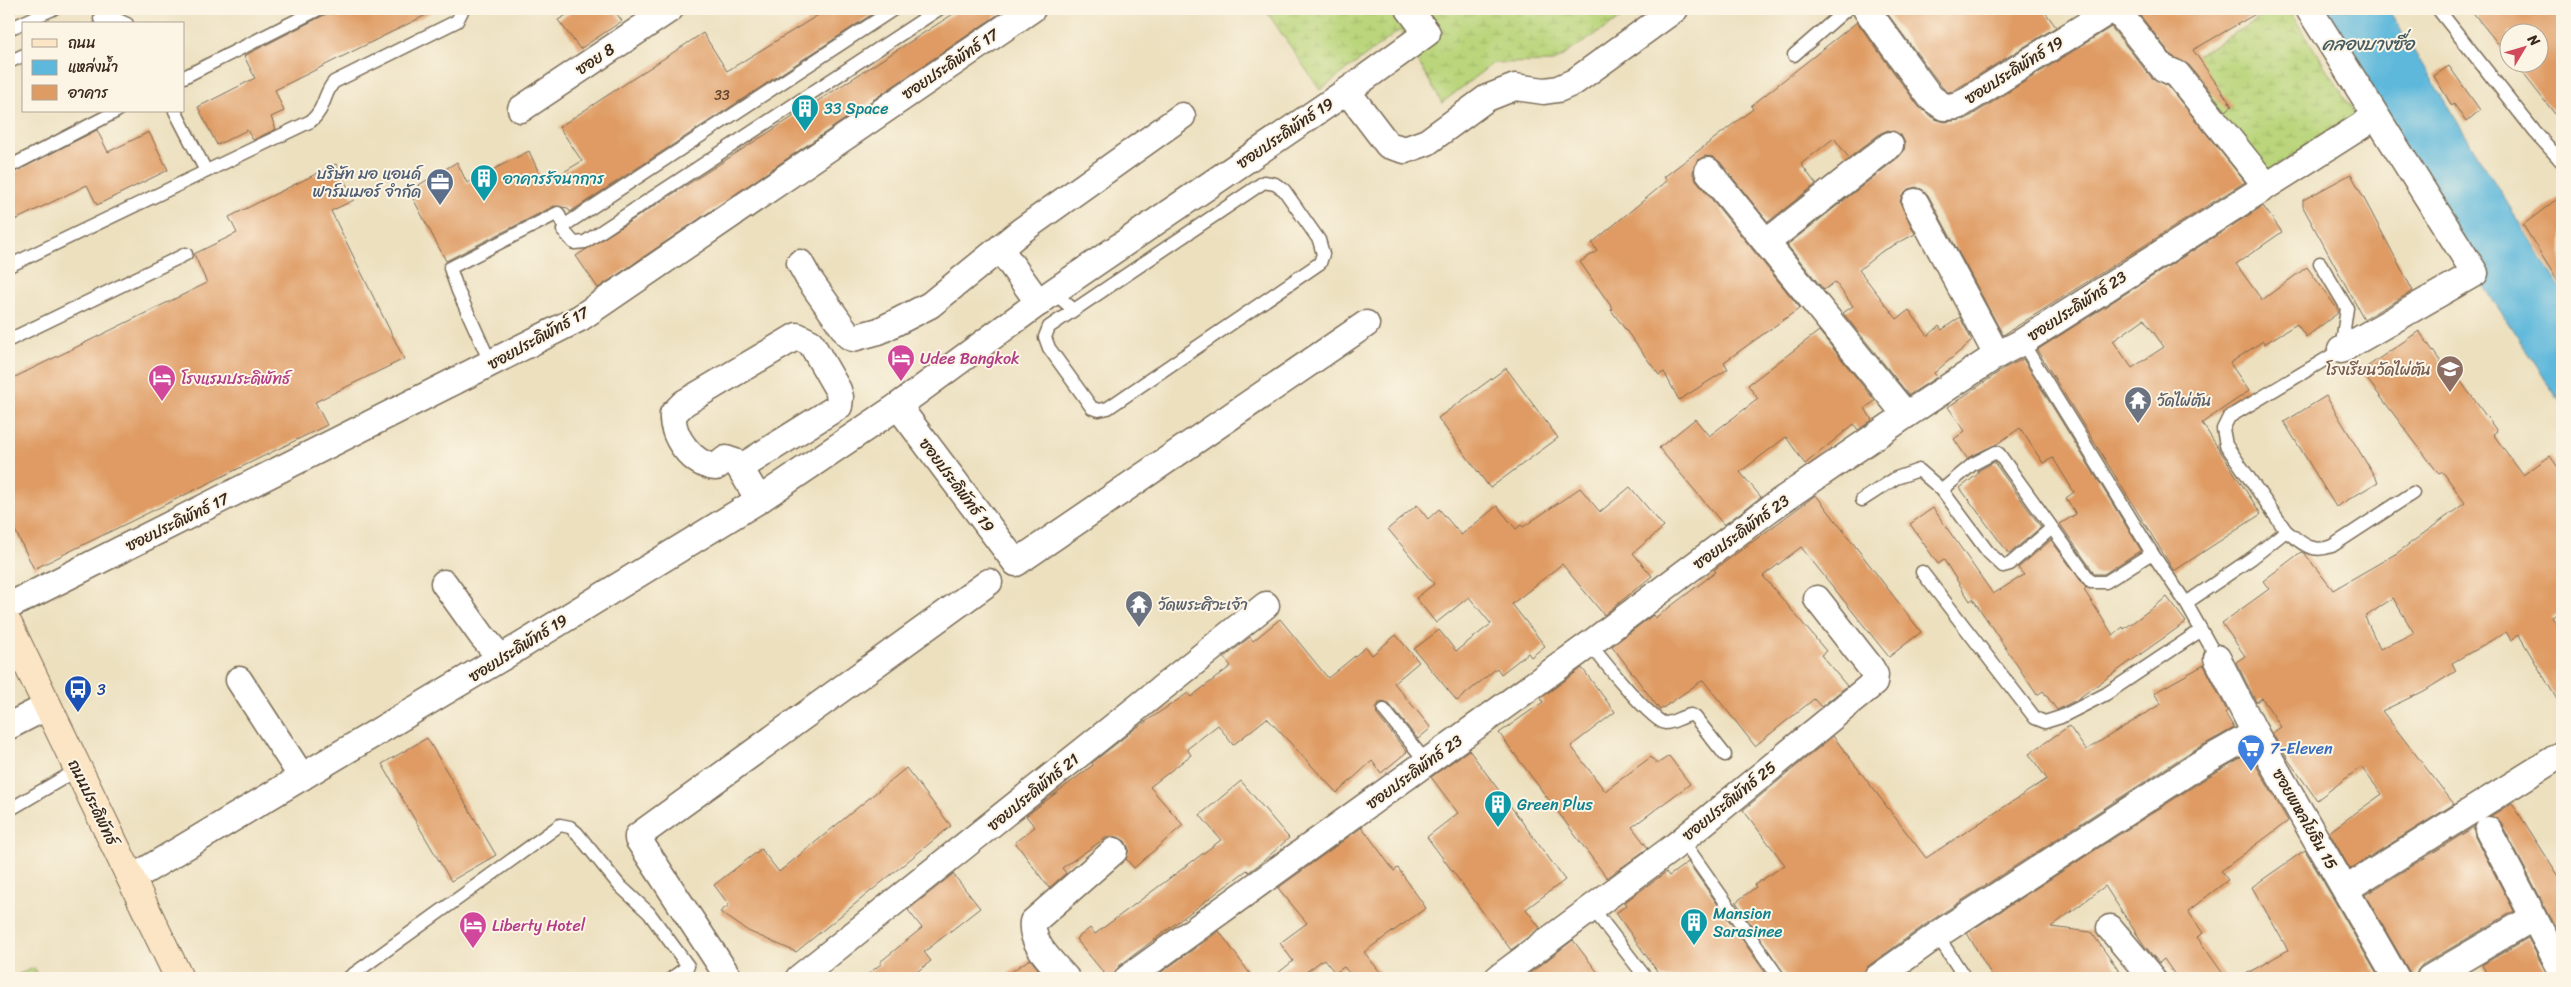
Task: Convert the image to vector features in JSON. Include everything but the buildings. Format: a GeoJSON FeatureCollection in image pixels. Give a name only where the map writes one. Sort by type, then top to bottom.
{"type":"FeatureCollection","features":[{"type":"Feature","properties":{"kind":"main road","name":"ถนนประดิพัทธ์"},"geometry":{"type":"LineString","coordinates":[[11,638],[179,978]]}},
{"type":"Feature","properties":{"kind":"street","name":"ซอย 8"},"geometry":{"type":"LineString","coordinates":[[520,108],[670,9]]}},
{"type":"Feature","properties":{"kind":"street","name":"ซอยประดิพัทธ์ 17"},"geometry":{"type":"LineString","coordinates":[[9,606],[580,318],[1032,9]]}},
{"type":"Feature","properties":{"kind":"street"},"geometry":{"type":"LineString","coordinates":[[1347,91],[1427,33],[1409,9]]}},
{"type":"Feature","properties":{"kind":"street","name":"ซอยประดิพัทธ์ 19"},"geometry":{"type":"LineString","coordinates":[[131,879],[501,658],[759,500],[898,406],[1046,298],[1347,91],[1388,145],[1405,150],[1426,142],[1487,98],[1516,87],[1544,91],[1558,89],[1574,82],[1675,9]]}},
{"type":"Feature","properties":{"kind":"street","name":"ซอยประดิพัทธ์ 19"},"geometry":{"type":"LineString","coordinates":[[1866,9],[1931,98],[1944,107],[1958,106],[2112,9]]}},
{"type":"Feature","properties":{"kind":"street"},"geometry":{"type":"LineString","coordinates":[[2116,9],[2162,68],[2177,74],[2266,185]]}},
{"type":"Feature","properties":{"kind":"street"},"geometry":{"type":"LineString","coordinates":[[2309,9],[2475,273],[2341,350]]}},
{"type":"Feature","properties":{"kind":"street"},"geometry":{"type":"LineString","coordinates":[[800,264],[841,328],[853,338],[879,330],[930,305],[1000,248],[1182,116]]}},
{"type":"Feature","properties":{"kind":"street","name":"ซอยประดิพัทธ์ 23"},"geometry":{"type":"LineString","coordinates":[[1128,978],[1590,644],[1772,507],[1997,354],[2022,342],[2375,117]]}},
{"type":"Feature","properties":{"kind":"street"},"geometry":{"type":"LineString","coordinates":[[1767,242],[1890,145]]}},
{"type":"Feature","properties":{"kind":"street"},"geometry":{"type":"LineString","coordinates":[[1708,171],[1906,415]]}},
{"type":"Feature","properties":{"kind":"street"},"geometry":{"type":"LineString","coordinates":[[1915,202],[1997,354]]}},
{"type":"Feature","properties":{"kind":"street"},"geometry":{"type":"LineString","coordinates":[[1000,248],[1046,298]]}},
{"type":"Feature","properties":{"kind":"street","name":"ซอยประดิพัทธ์ 19"},"geometry":{"type":"LineString","coordinates":[[898,406],[1016,563],[1366,324]]}},
{"type":"Feature","properties":{"kind":"street"},"geometry":{"type":"LineString","coordinates":[[740,468],[839,406],[838,390],[807,340],[797,336],[684,404],[673,414],[672,423],[678,440],[700,462],[716,467],[726,459],[736,462],[759,500]]}},
{"type":"Feature","properties":{"kind":"street"},"geometry":{"type":"LineString","coordinates":[[444,582],[482,636],[501,658]]}},
{"type":"Feature","properties":{"kind":"street"},"geometry":{"type":"LineString","coordinates":[[728,978],[638,840],[638,836],[990,582]]}},
{"type":"Feature","properties":{"kind":"street","name":"ซอยประดิพัทธ์ 25"},"geometry":{"type":"LineString","coordinates":[[1498,978],[1682,840],[1874,683],[1875,675],[1871,668],[1817,599]]}},
{"type":"Feature","properties":{"kind":"street","name":"ซอยประดิพัทธ์ 21"},"geometry":{"type":"LineString","coordinates":[[799,978],[1266,605]]}},
{"type":"Feature","properties":{"kind":"street","name":"ซอยพหลโยธิน 15"},"geometry":{"type":"LineString","coordinates":[[2217,658],[2256,733],[2396,978]]}},
{"type":"Feature","properties":{"kind":"street"},"geometry":{"type":"LineString","coordinates":[[239,680],[302,776]]}},
{"type":"Feature","properties":{"kind":"street"},"geometry":{"type":"LineString","coordinates":[[9,726],[46,707]]}},
{"type":"Feature","properties":{"kind":"street"},"geometry":{"type":"LineString","coordinates":[[1877,978],[1937,935],[2200,764],[2256,733]]}},
{"type":"Feature","properties":{"kind":"street"},"geometry":{"type":"LineString","coordinates":[[2346,889],[2562,754]]}},
{"type":"Feature","properties":{"kind":"street"},"geometry":{"type":"LineString","coordinates":[[2488,830],[2562,970]]}},
{"type":"Feature","properties":{"kind":"street"},"geometry":{"type":"LineString","coordinates":[[1066,978],[1034,940],[1031,931],[1032,922],[1114,851]]}},
{"type":"Feature","properties":{"kind":"street"},"geometry":{"type":"LineString","coordinates":[[2430,978],[2534,917]]}},
{"type":"Feature","properties":{"kind":"street"},"geometry":{"type":"LineString","coordinates":[[2110,928],[2152,978]]}},
{"type":"Feature","properties":{"kind":"lane"},"geometry":{"type":"LineString","coordinates":[[24,22],[53,9]]}},
{"type":"Feature","properties":{"kind":"lane"},"geometry":{"type":"LineString","coordinates":[[185,76],[319,9]]}},
{"type":"Feature","properties":{"kind":"lane"},"geometry":{"type":"LineString","coordinates":[[9,266],[311,121],[322,111],[330,87],[334,82],[457,21],[463,9]]}},
{"type":"Feature","properties":{"kind":"lane"},"geometry":{"type":"LineString","coordinates":[[564,226],[894,9]]}},
{"type":"Feature","properties":{"kind":"lane"},"geometry":{"type":"LineString","coordinates":[[491,364],[458,291],[450,268],[558,213],[564,226],[563,230],[574,243],[585,242],[939,9]]}},
{"type":"Feature","properties":{"kind":"lane"},"geometry":{"type":"LineString","coordinates":[[1794,55],[1847,9]]}},
{"type":"Feature","properties":{"kind":"lane"},"geometry":{"type":"LineString","coordinates":[[2438,9],[2535,132],[2562,162]]}},
{"type":"Feature","properties":{"kind":"lane"},"geometry":{"type":"LineString","coordinates":[[97,17],[116,19],[123,22]]}},
{"type":"Feature","properties":{"kind":"lane"},"geometry":{"type":"LineString","coordinates":[[9,29],[22,23]]}},
{"type":"Feature","properties":{"kind":"lane"},"geometry":{"type":"LineString","coordinates":[[9,62],[22,56]]}},
{"type":"Feature","properties":{"kind":"lane"},"geometry":{"type":"LineString","coordinates":[[9,166],[115,112]]}},
{"type":"Feature","properties":{"kind":"lane"},"geometry":{"type":"LineString","coordinates":[[176,112],[206,172]]}},
{"type":"Feature","properties":{"kind":"lane"},"geometry":{"type":"LineString","coordinates":[[1264,182],[1275,184],[1284,190],[1319,240],[1323,254],[1320,263],[1108,408],[1099,410],[1092,408],[1049,348],[1045,338],[1049,328],[1074,310],[1264,182]]}},
{"type":"Feature","properties":{"kind":"lane"},"geometry":{"type":"LineString","coordinates":[[9,340],[186,254]]}},
{"type":"Feature","properties":{"kind":"lane"},"geometry":{"type":"LineString","coordinates":[[2320,262],[2347,308],[2341,350],[2229,417],[2223,429],[2226,446],[2286,531],[2310,548],[2320,550],[2332,546],[2413,493]]}},
{"type":"Feature","properties":{"kind":"lane"},"geometry":{"type":"LineString","coordinates":[[1046,298],[1074,310]]}},
{"type":"Feature","properties":{"kind":"lane"},"geometry":{"type":"LineString","coordinates":[[2022,342],[2152,553],[2186,603],[2200,631],[2217,658]]}},
{"type":"Feature","properties":{"kind":"lane"},"geometry":{"type":"LineString","coordinates":[[1942,490],[1973,464],[1996,452],[2091,582],[2106,582],[2152,553]]}},
{"type":"Feature","properties":{"kind":"lane"},"geometry":{"type":"LineString","coordinates":[[1862,500],[1896,478],[1919,470],[1924,472],[1942,490],[1988,552],[2004,566],[2010,564],[2052,528]]}},
{"type":"Feature","properties":{"kind":"lane"},"geometry":{"type":"LineString","coordinates":[[2186,603],[2252,558],[2286,531]]}},
{"type":"Feature","properties":{"kind":"lane"},"geometry":{"type":"LineString","coordinates":[[1922,572],[2035,718],[2045,722],[2061,717],[2106,694],[2200,631]]}},
{"type":"Feature","properties":{"kind":"lane"},"geometry":{"type":"LineString","coordinates":[[1590,644],[1645,708],[1659,721],[1664,723],[1691,715],[1695,717],[1725,755]]}},
{"type":"Feature","properties":{"kind":"lane"},"geometry":{"type":"LineString","coordinates":[[1384,710],[1427,763]]}},
{"type":"Feature","properties":{"kind":"lane"},"geometry":{"type":"LineString","coordinates":[[9,810],[77,770]]}},
{"type":"Feature","properties":{"kind":"lane"},"geometry":{"type":"LineString","coordinates":[[348,978],[555,826],[565,825],[574,830],[619,885],[649,913],[688,966],[672,978]]}},
{"type":"Feature","properties":{"kind":"lane"},"geometry":{"type":"LineString","coordinates":[[1682,840],[1779,978]]}},
{"type":"Feature","properties":{"kind":"lane"},"geometry":{"type":"LineString","coordinates":[[1593,908],[1646,978]]}},
{"type":"Feature","properties":{"kind":"lane"},"geometry":{"type":"LineString","coordinates":[[1937,935],[1966,978]]}},
{"type":"Feature","properties":{"kind":"green space"},"geometry":{"type":"Polygon","coordinates":[[[1265,9],[1635,9],[1553,62],[1493,63],[1442,103],[1400,30],[1320,90],[1265,9]]]}},
{"type":"Feature","properties":{"kind":"green space"},"geometry":{"type":"Polygon","coordinates":[[[2275,9],[2288,9],[2356,115],[2261,176],[2176,68],[2275,9]]]}},
{"type":"Feature","properties":{"kind":"green space"},"geometry":{"type":"Polygon","coordinates":[[[34,968],[39,978],[9,978],[34,968]]]}},
{"type":"Feature","properties":{"kind":"water","name":"คลองบางซื่อ"},"geometry":{"type":"Polygon","coordinates":[[[2302,9],[2388,9],[2562,292],[2562,405],[2302,9]]]}},
{"type":"Feature","properties":{"kind":"place","name":"33 Space"},"geometry":{"type":"Point","coordinates":[805,132]}},
{"type":"Feature","properties":{"kind":"place","name":"อาคารรัจนาการ"},"geometry":{"type":"Point","coordinates":[484,202]}},
{"type":"Feature","properties":{"kind":"place","name":"บริษัท มอ แอนด์ ฟาร์มเมอร์ จำกัด"},"geometry":{"type":"Point","coordinates":[440,206]}},
{"type":"Feature","properties":{"kind":"place","name":"Udee Bangkok"},"geometry":{"type":"Point","coordinates":[901,382]}},
{"type":"Feature","properties":{"kind":"place","name":"โรงเรียนวัดไผ่ตัน"},"geometry":{"type":"Point","coordinates":[2450,393]}},
{"type":"Feature","properties":{"kind":"place","name":"โรงแรมประดิพัทธ์"},"geometry":{"type":"Point","coordinates":[162,402]}},
{"type":"Feature","properties":{"kind":"place","name":"วัดไผ่ตัน"},"geometry":{"type":"Point","coordinates":[2138,424]}},
{"type":"Feature","properties":{"kind":"place","name":"วัดพระศิวะเจ้า"},"geometry":{"type":"Point","coordinates":[1139,628]}},
{"type":"Feature","properties":{"kind":"place","name":"3"},"geometry":{"type":"Point","coordinates":[78,713]}},
{"type":"Feature","properties":{"kind":"place","name":"7-Eleven"},"geometry":{"type":"Point","coordinates":[2251,772]}},
{"type":"Feature","properties":{"kind":"place","name":"Green Plus"},"geometry":{"type":"Point","coordinates":[1498,828]}},
{"type":"Feature","properties":{"kind":"place","name":"Mansion Sarasinee"},"geometry":{"type":"Point","coordinates":[1694,946]}},
{"type":"Feature","properties":{"kind":"place","name":"Liberty Hotel"},"geometry":{"type":"Point","coordinates":[473,949]}}]}
